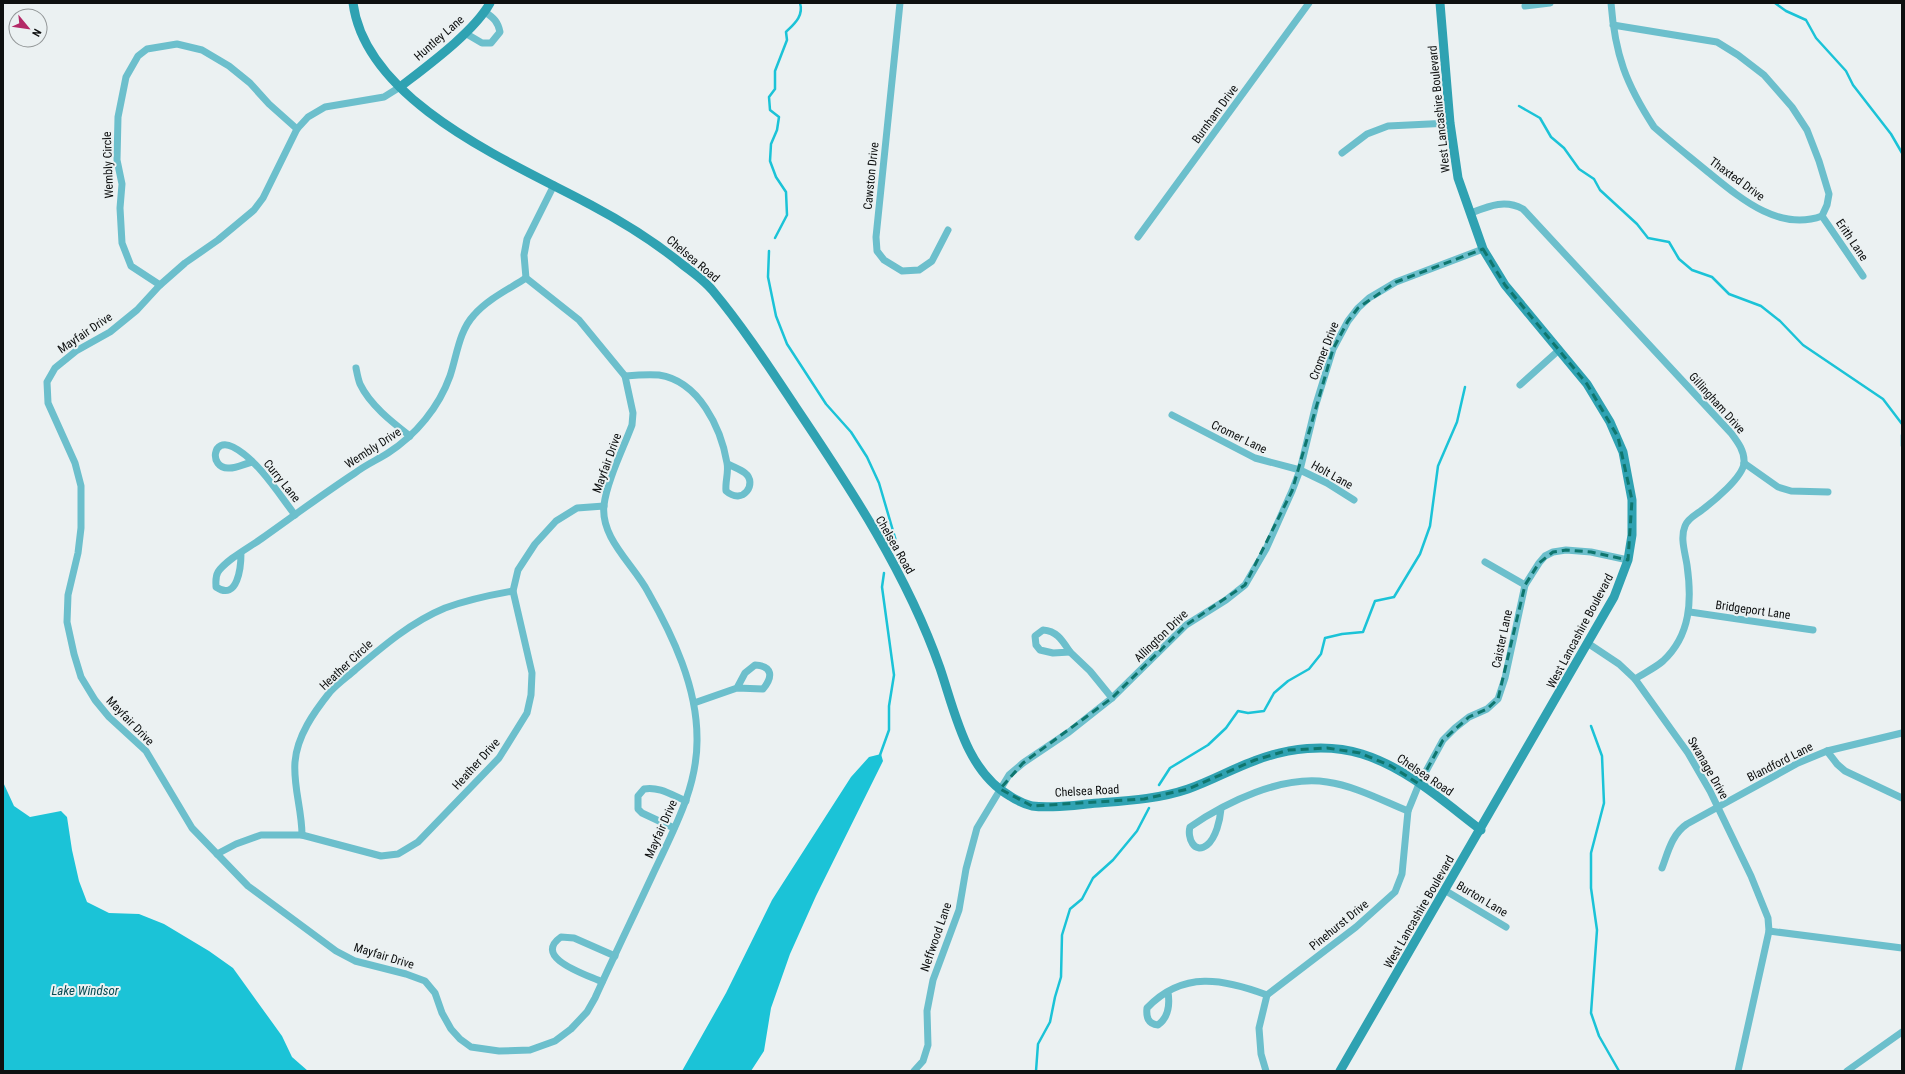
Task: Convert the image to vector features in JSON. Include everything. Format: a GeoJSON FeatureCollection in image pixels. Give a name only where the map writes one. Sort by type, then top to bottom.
{"type":"FeatureCollection","features":[{"type":"Feature","properties":{"kind":"street","name":"Chelsea Road"},"geometry":{"type":"LineString","coordinates":[[352,3],[357,22],[371,52],[380,66],[415,101],[445,124],[500,158],[615,218],[666,251],[708,285],[739,322],[828,457],[880,541],[904,584],[926,631],[964,739],[978,767],[1000,789],[1011,797],[1032,806],[1074,805],[1144,799],[1188,789],[1256,760],[1289,750],[1327,748],[1360,753],[1391,766],[1419,784],[1481,830]]}},
{"type":"Feature","properties":{"kind":"street","name":"Huntley Lane"},"geometry":{"type":"LineString","coordinates":[[400,87],[465,33],[485,12],[490,3]]}},
{"type":"Feature","properties":{"kind":"street","name":"Cawston Drive"},"geometry":{"type":"LineString","coordinates":[[900,3],[876,238],[877,251],[884,260],[902,271],[919,270],[932,261],[948,230]]}},
{"type":"Feature","properties":{"kind":"street","name":"Burnham Drive"},"geometry":{"type":"LineString","coordinates":[[1138,237],[1309,3]]}},
{"type":"Feature","properties":{"kind":"street","name":"West Lancashire Boulevard"},"geometry":{"type":"LineString","coordinates":[[1340,1071],[1589,644],[1614,597],[1628,560],[1632,535],[1632,500],[1627,469],[1618,436],[1591,390],[1505,285],[1483,249],[1458,178],[1450,122],[1440,3]]}},
{"type":"Feature","properties":{"kind":"street"},"geometry":{"type":"LineString","coordinates":[[1525,6],[1550,3]]}},
{"type":"Feature","properties":{"kind":"street","name":"Thaxted Drive"},"geometry":{"type":"LineString","coordinates":[[1611,3],[1613,25],[1621,65],[1643,110],[1654,127],[1752,205],[1782,218],[1799,221],[1810,220],[1822,216]]}},
{"type":"Feature","properties":{"kind":"street"},"geometry":{"type":"LineString","coordinates":[[465,33],[482,43],[491,43],[496,38],[500,32],[498,24],[493,17],[485,12]]}},
{"type":"Feature","properties":{"kind":"street"},"geometry":{"type":"LineString","coordinates":[[1613,25],[1717,42],[1738,54],[1764,75],[1792,107],[1807,130],[1819,161],[1829,194],[1827,205],[1822,216]]}},
{"type":"Feature","properties":{"kind":"street","name":"Wembly Circle"},"geometry":{"type":"LineString","coordinates":[[160,285],[131,266],[122,243],[120,208],[122,184],[117,160],[118,117],[126,77],[138,56],[147,49],[177,44],[202,50],[229,66],[250,83],[269,104],[297,128]]}},
{"type":"Feature","properties":{"kind":"street","name":"Mayfair Drive"},"geometry":{"type":"LineString","coordinates":[[400,87],[384,97],[325,107],[308,117],[297,128],[263,198],[254,210],[160,285],[132,314],[110,332],[76,351],[55,368],[47,382],[48,403],[75,463],[81,486],[81,528],[78,553],[68,595],[67,622],[81,677],[95,700],[109,717],[146,751],[192,828],[248,886],[336,951],[355,961],[406,974],[426,981],[435,993],[442,1013],[451,1029],[460,1039],[471,1047],[499,1051],[530,1050],[555,1041],[571,1029],[587,1012],[686,801],[696,762],[697,737],[694,703],[681,660],[648,590],[620,552],[607,529],[604,506],[610,484],[632,425],[633,413],[625,376],[578,320],[563,306],[526,278]]}},
{"type":"Feature","properties":{"kind":"street"},"geometry":{"type":"LineString","coordinates":[[1342,153],[1367,134],[1388,126],[1450,122]]}},
{"type":"Feature","properties":{"kind":"street"},"geometry":{"type":"LineString","coordinates":[[526,278],[524,255],[527,239],[554,185]]}},
{"type":"Feature","properties":{"kind":"street","name":"Gillingham Drive"},"geometry":{"type":"LineString","coordinates":[[1471,213],[1495,204],[1506,203],[1516,205],[1523,209],[1731,433],[1742,448],[1744,464]]}},
{"type":"Feature","properties":{"kind":"street","name":"Erith Lane"},"geometry":{"type":"LineString","coordinates":[[1822,216],[1863,276]]}},
{"type":"Feature","properties":{"kind":"street","name":"Cromer Drive"},"geometry":{"type":"LineString","coordinates":[[1300,470],[1320,390],[1334,349],[1348,321],[1369,298],[1396,282],[1483,249]]}},
{"type":"Feature","properties":{"kind":"street","name":"Wembly Drive"},"geometry":{"type":"LineString","coordinates":[[241,554],[240,576],[236,583],[228,590],[221,590],[216,587],[217,573],[224,565],[356,472],[390,452],[410,436],[425,420],[438,402],[450,375],[461,338],[474,315],[496,297],[526,278]]}},
{"type":"Feature","properties":{"kind":"street"},"geometry":{"type":"LineString","coordinates":[[1520,385],[1559,350]]}},
{"type":"Feature","properties":{"kind":"street"},"geometry":{"type":"LineString","coordinates":[[356,368],[360,384],[371,399],[389,420],[410,436]]}},
{"type":"Feature","properties":{"kind":"street"},"geometry":{"type":"LineString","coordinates":[[625,376],[659,375],[672,379],[684,386],[704,405],[716,425],[728,464],[725,482],[726,490],[731,495],[739,496],[745,494],[749,489],[750,480],[746,474],[728,464]]}},
{"type":"Feature","properties":{"kind":"street","name":"Cromer Lane"},"geometry":{"type":"LineString","coordinates":[[1172,415],[1255,458],[1300,470]]}},
{"type":"Feature","properties":{"kind":"street","name":"Curry Lane"},"geometry":{"type":"LineString","coordinates":[[252,462],[227,469],[216,461],[215,453],[218,446],[223,444],[232,446],[252,462],[273,485],[295,515]]}},
{"type":"Feature","properties":{"kind":"street"},"geometry":{"type":"LineString","coordinates":[[1635,679],[1662,661],[1672,651],[1681,638],[1690,612],[1690,587],[1682,543],[1685,526],[1689,519],[1727,488],[1737,477],[1744,464],[1778,487],[1791,491],[1828,492]]}},
{"type":"Feature","properties":{"kind":"street","name":"Allington Drive"},"geometry":{"type":"LineString","coordinates":[[1000,789],[1009,775],[1022,763],[1069,732],[1112,698],[1186,625],[1226,600],[1245,585],[1266,549],[1300,470]]}},
{"type":"Feature","properties":{"kind":"street","name":"Holt Lane"},"geometry":{"type":"LineString","coordinates":[[1300,470],[1327,483],[1354,500]]}},
{"type":"Feature","properties":{"kind":"street","name":"Heather Drive"},"geometry":{"type":"LineString","coordinates":[[217,854],[236,844],[261,835],[302,835],[381,856],[398,854],[418,842],[499,758],[527,713],[531,695],[532,673],[513,592],[518,570],[535,544],[556,522],[577,508],[604,506]]}},
{"type":"Feature","properties":{"kind":"street","name":"Caister Lane"},"geometry":{"type":"LineString","coordinates":[[1419,784],[1443,740],[1460,724],[1487,709],[1498,699],[1505,678],[1525,585],[1545,556],[1553,552],[1566,550],[1591,552],[1628,560]]}},
{"type":"Feature","properties":{"kind":"street"},"geometry":{"type":"LineString","coordinates":[[1485,562],[1525,585]]}},
{"type":"Feature","properties":{"kind":"street","name":"Heather Circle"},"geometry":{"type":"LineString","coordinates":[[302,835],[302,821],[296,786],[295,762],[300,739],[310,720],[330,692],[383,646],[445,608],[487,595],[513,592]]}},
{"type":"Feature","properties":{"kind":"street","name":"Bridgeport Lane"},"geometry":{"type":"LineString","coordinates":[[1690,612],[1813,630]]}},
{"type":"Feature","properties":{"kind":"street"},"geometry":{"type":"LineString","coordinates":[[1070,652],[1053,653],[1040,650],[1036,645],[1035,636],[1043,630],[1051,630],[1058,635],[1070,652],[1090,671],[1112,698]]}},
{"type":"Feature","properties":{"kind":"street","name":"Swanage Drive"},"geometry":{"type":"LineString","coordinates":[[1589,644],[1619,664],[1635,679],[1688,753],[1718,807],[1761,896],[1768,918],[1769,931],[1738,1071]]}},
{"type":"Feature","properties":{"kind":"street"},"geometry":{"type":"LineString","coordinates":[[694,703],[738,688],[763,689],[769,681],[770,674],[767,668],[763,665],[755,665],[745,673],[738,688]]}},
{"type":"Feature","properties":{"kind":"street","name":"Blandford Lane"},"geometry":{"type":"LineString","coordinates":[[1662,868],[1674,837],[1680,829],[1718,807],[1798,763],[1827,751],[1902,733]]}},
{"type":"Feature","properties":{"kind":"street"},"geometry":{"type":"LineString","coordinates":[[1827,751],[1837,764],[1845,771],[1902,798]]}},
{"type":"Feature","properties":{"kind":"street"},"geometry":{"type":"LineString","coordinates":[[1221,810],[1220,821],[1208,844],[1201,848],[1196,847],[1190,841],[1188,834],[1190,827],[1244,797],[1277,785],[1309,780],[1328,782],[1345,786],[1408,811]]}},
{"type":"Feature","properties":{"kind":"street","name":"Pinehurst Drive"},"geometry":{"type":"LineString","coordinates":[[1267,995],[1356,927],[1395,892],[1402,874],[1408,811],[1419,784]]}},
{"type":"Feature","properties":{"kind":"street"},"geometry":{"type":"LineString","coordinates":[[674,828],[642,813],[638,809],[638,796],[644,789],[656,788],[686,801]]}},
{"type":"Feature","properties":{"kind":"street","name":"Neffwood Lane"},"geometry":{"type":"LineString","coordinates":[[914,1071],[923,1061],[928,1044],[927,1011],[933,980],[959,910],[966,869],[977,828],[1000,789]]}},
{"type":"Feature","properties":{"kind":"street","name":"Burton Lane"},"geometry":{"type":"LineString","coordinates":[[1446,891],[1506,927]]}},
{"type":"Feature","properties":{"kind":"street"},"geometry":{"type":"LineString","coordinates":[[1769,931],[1902,948]]}},
{"type":"Feature","properties":{"kind":"street"},"geometry":{"type":"LineString","coordinates":[[602,982],[562,963],[554,956],[552,952],[553,945],[561,937],[574,938],[614,956]]}},
{"type":"Feature","properties":{"kind":"street"},"geometry":{"type":"LineString","coordinates":[[1168,992],[1188,982],[1209,980],[1237,984],[1267,995],[1259,1028],[1261,1054],[1266,1071]]}},
{"type":"Feature","properties":{"kind":"street"},"geometry":{"type":"LineString","coordinates":[[1847,1071],[1902,1032]]}},
{"type":"Feature","properties":{"kind":"highlighted area"},"geometry":{"type":"Polygon","coordinates":[[[1483,249],[1505,285],[1587,384],[1618,437],[1632,500],[1628,560],[1591,552],[1566,550],[1553,552],[1539,563],[1525,585],[1498,699],[1487,709],[1469,717],[1443,740],[1419,784],[1391,766],[1360,753],[1327,748],[1289,750],[1255,760],[1188,789],[1144,799],[1032,806],[1000,789],[1023,763],[1112,698],[1186,625],[1245,585],[1292,491],[1333,349],[1348,321],[1358,308],[1396,282],[1483,249]]]}},
{"type":"Feature","properties":{"kind":"water"},"geometry":{"type":"Polygon","coordinates":[[[881,754],[883,761],[816,896],[790,954],[771,1008],[764,1051],[751,1071],[682,1071],[726,993],[772,900],[851,777],[869,757],[881,754]]]}},
{"type":"Feature","properties":{"kind":"water","name":"Lake Windsor"},"geometry":{"type":"Polygon","coordinates":[[[3,782],[14,806],[30,817],[61,811],[67,817],[79,881],[87,902],[109,913],[139,914],[164,924],[209,951],[233,968],[282,1036],[292,1057],[308,1071],[3,1071],[3,782]]]}},
{"type":"Feature","properties":{"kind":"waterway"},"geometry":{"type":"LineString","coordinates":[[775,238],[787,215],[786,192],[776,177],[770,161],[771,144],[777,130],[779,117],[770,110],[769,97],[775,89],[775,71],[787,40],[786,32],[798,19],[801,12],[800,3]]}},
{"type":"Feature","properties":{"kind":"waterway"},"geometry":{"type":"LineString","coordinates":[[1775,3],[1786,11],[1806,20],[1816,38],[1846,71],[1853,85],[1891,134],[1902,153]]}},
{"type":"Feature","properties":{"kind":"waterway"},"geometry":{"type":"LineString","coordinates":[[1519,106],[1540,118],[1551,137],[1564,148],[1579,169],[1594,179],[1600,190],[1637,224],[1648,238],[1669,242],[1679,259],[1692,270],[1712,277],[1729,294],[1761,306],[1780,321],[1803,345],[1883,399],[1902,424]]}},
{"type":"Feature","properties":{"kind":"waterway"},"geometry":{"type":"LineString","coordinates":[[769,251],[768,277],[776,316],[787,344],[826,404],[851,432],[867,457],[879,483],[896,541]]}},
{"type":"Feature","properties":{"kind":"waterway"},"geometry":{"type":"LineString","coordinates":[[1159,785],[1170,768],[1208,745],[1226,728],[1238,711],[1248,713],[1264,711],[1274,693],[1288,681],[1309,669],[1321,654],[1325,638],[1342,634],[1363,632],[1375,601],[1394,597],[1420,554],[1430,526],[1438,466],[1457,422],[1465,387]]}},
{"type":"Feature","properties":{"kind":"waterway"},"geometry":{"type":"LineString","coordinates":[[1902,435],[1902,446]]}},
{"type":"Feature","properties":{"kind":"waterway"},"geometry":{"type":"LineString","coordinates":[[880,755],[889,730],[889,706],[894,675],[882,587],[884,573]]}},
{"type":"Feature","properties":{"kind":"waterway"},"geometry":{"type":"LineString","coordinates":[[1591,726],[1602,756],[1604,803],[1591,853],[1591,888],[1597,930],[1591,1013],[1599,1036],[1619,1071]]}},
{"type":"Feature","properties":{"kind":"waterway"},"geometry":{"type":"LineString","coordinates":[[1036,1071],[1038,1044],[1050,1022],[1061,977],[1062,935],[1070,909],[1082,899],[1093,878],[1113,860],[1137,831],[1149,808]]}}]}
